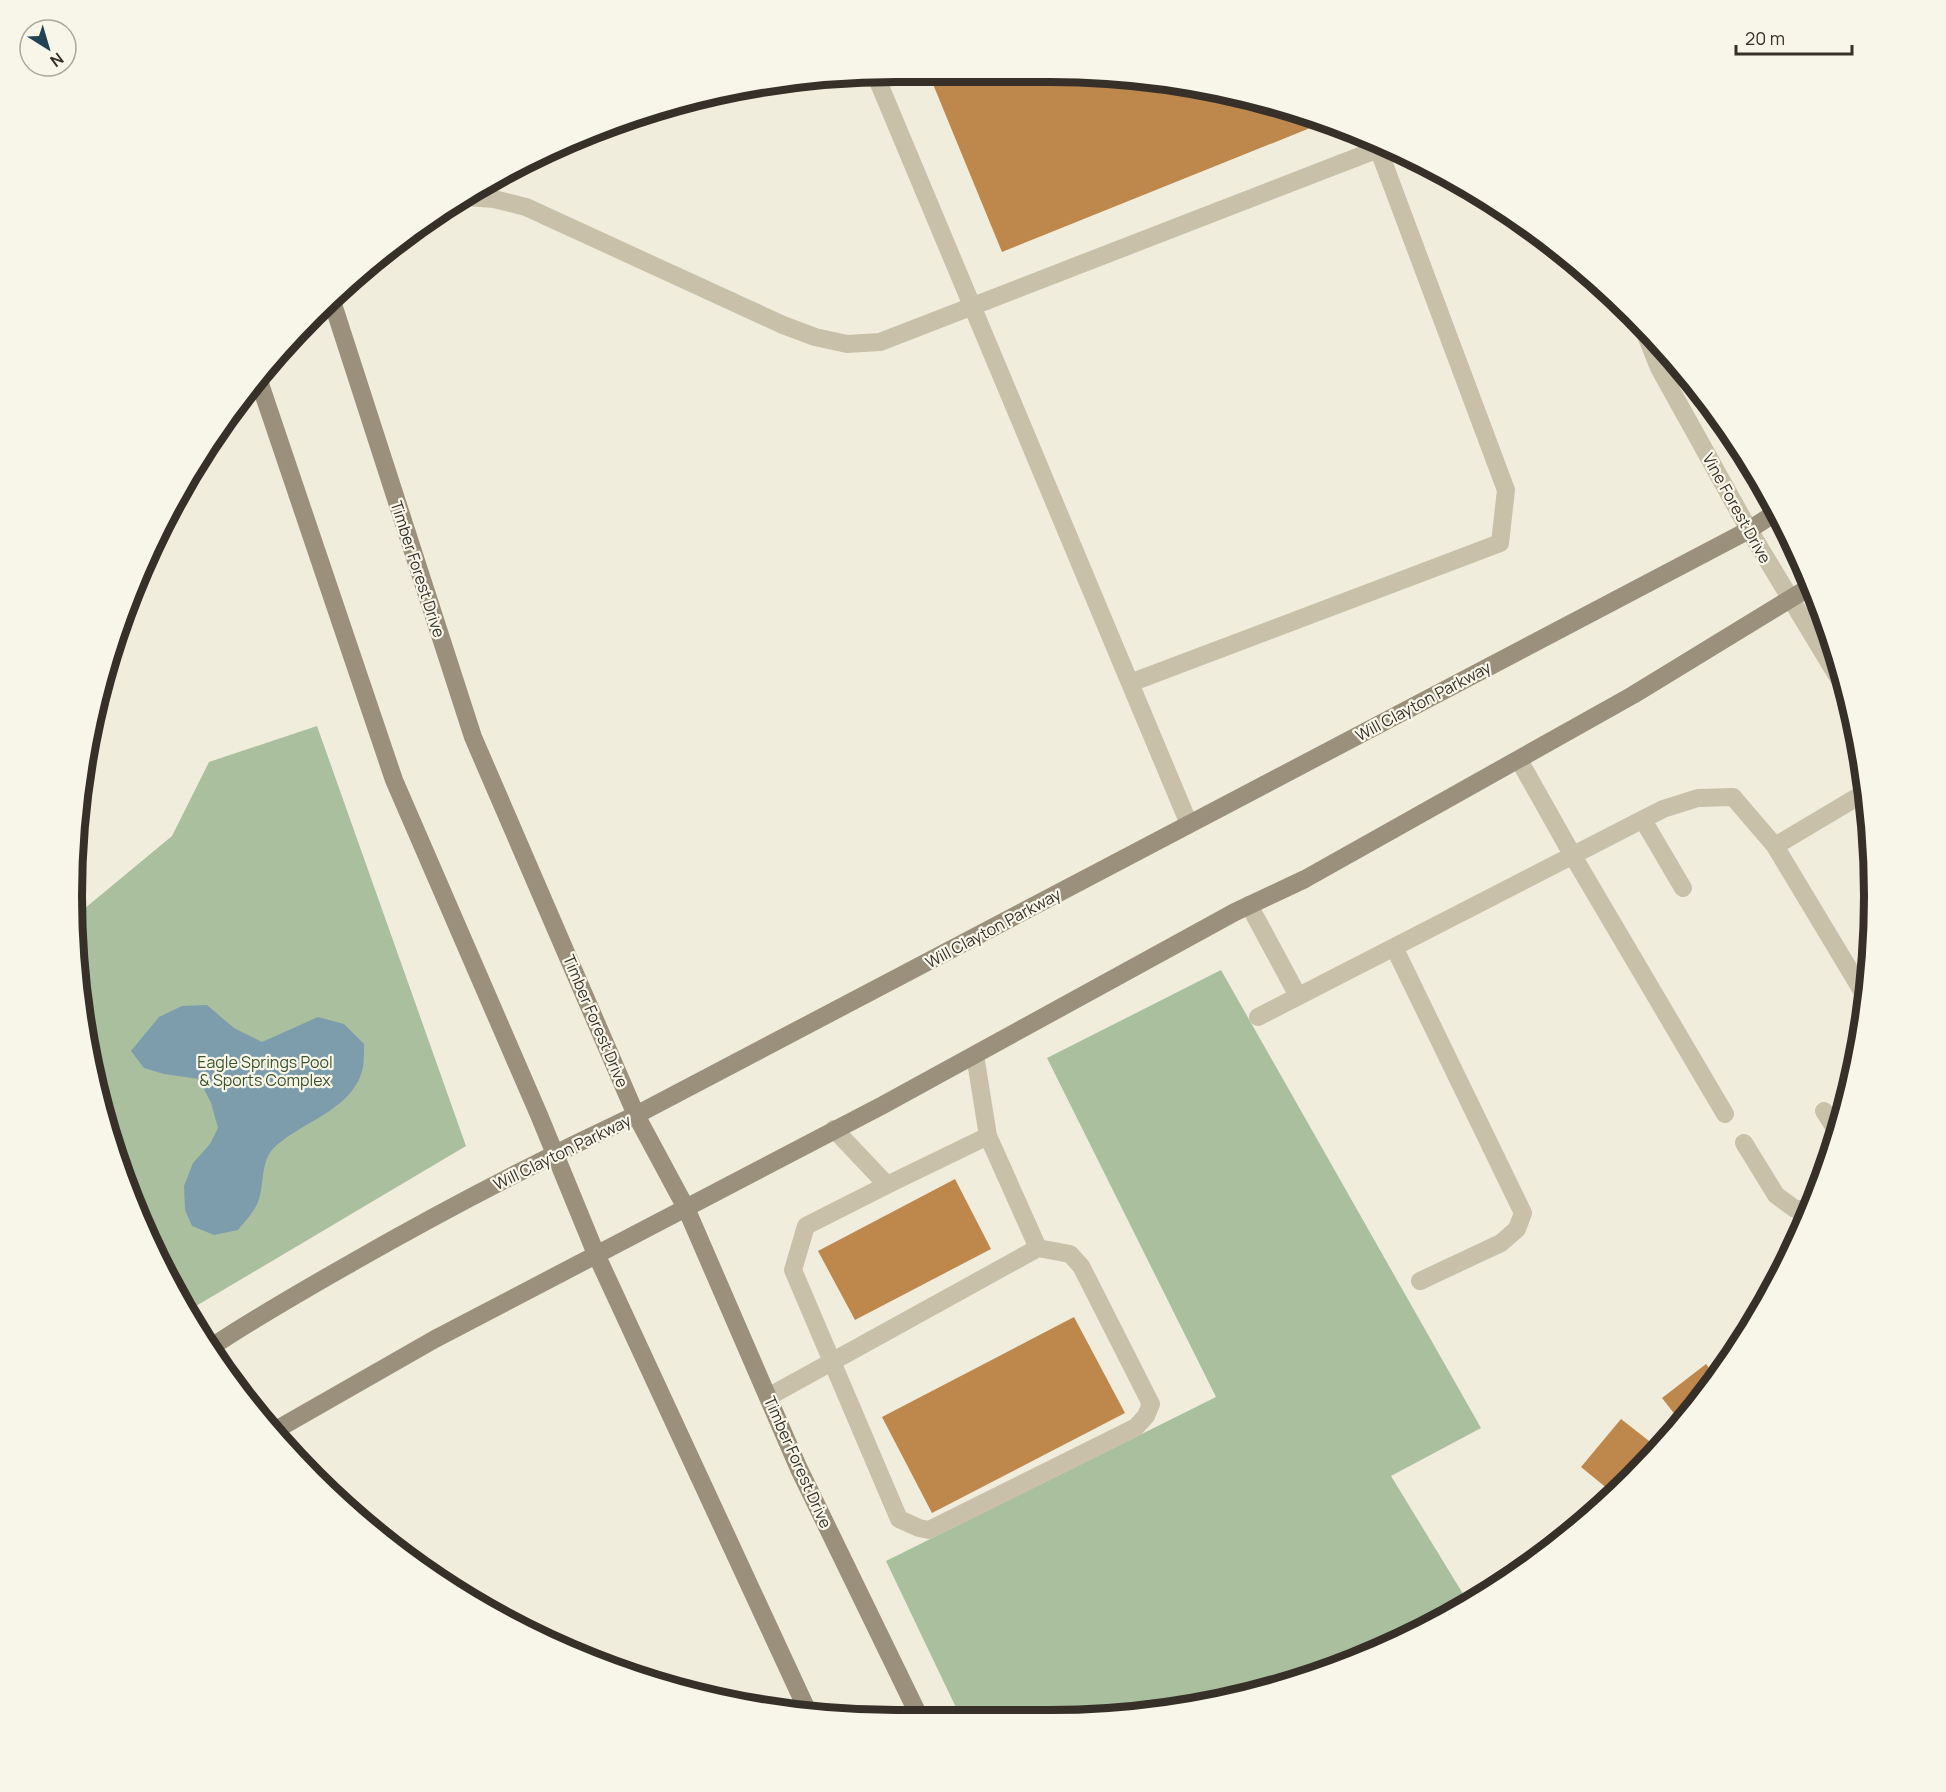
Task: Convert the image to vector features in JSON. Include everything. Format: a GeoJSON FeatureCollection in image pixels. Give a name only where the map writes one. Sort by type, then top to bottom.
{"type":"FeatureCollection","features":[{"type":"Feature","properties":{"kind":"main road","name":"Timber Forest Drive"},"geometry":{"type":"LineString","coordinates":[[334,308],[473,738],[636,1115],[686,1208],[799,1469],[916,1710]]}},
{"type":"Feature","properties":{"kind":"main road"},"geometry":{"type":"LineString","coordinates":[[261,388],[394,780],[555,1153],[596,1254],[805,1704]]}},
{"type":"Feature","properties":{"kind":"main road","name":"Will Clayton Parkway"},"geometry":{"type":"LineString","coordinates":[[217,1343],[255,1318],[418,1225],[555,1153],[636,1115],[1749,530],[1770,517]]}},
{"type":"Feature","properties":{"kind":"main road"},"geometry":{"type":"LineString","coordinates":[[280,1427],[435,1338],[883,1105],[1249,905],[1305,879],[1633,695],[1804,590]]}},
{"type":"Feature","properties":{"kind":"street"},"geometry":{"type":"LineString","coordinates":[[879,83],[1189,824]]}},
{"type":"Feature","properties":{"kind":"street"},"geometry":{"type":"LineString","coordinates":[[478,198],[494,199],[526,207],[783,325],[815,337],[847,344],[880,342],[1374,150]]}},
{"type":"Feature","properties":{"kind":"street"},"geometry":{"type":"LineString","coordinates":[[1130,683],[1500,543],[1506,490],[1385,155]]}},
{"type":"Feature","properties":{"kind":"street","name":"Vine Forest Drive"},"geometry":{"type":"LineString","coordinates":[[1651,349],[1659,368],[1749,530],[1829,663]]}},
{"type":"Feature","properties":{"kind":"street"},"geometry":{"type":"LineString","coordinates":[[1519,759],[1573,856],[1725,1114]]}},
{"type":"Feature","properties":{"kind":"street"},"geometry":{"type":"LineString","coordinates":[[1258,1017],[1663,809],[1698,798],[1733,797],[1775,846],[1859,985]]}},
{"type":"Feature","properties":{"kind":"street"},"geometry":{"type":"LineString","coordinates":[[1775,846],[1858,797]]}},
{"type":"Feature","properties":{"kind":"street"},"geometry":{"type":"LineString","coordinates":[[1643,820],[1683,888]]}},
{"type":"Feature","properties":{"kind":"street"},"geometry":{"type":"LineString","coordinates":[[1249,905],[1298,996]]}},
{"type":"Feature","properties":{"kind":"street"},"geometry":{"type":"LineString","coordinates":[[1394,947],[1523,1213],[1517,1229],[1501,1243],[1420,1281]]}},
{"type":"Feature","properties":{"kind":"street"},"geometry":{"type":"LineString","coordinates":[[975,1055],[988,1136],[1038,1248]]}},
{"type":"Feature","properties":{"kind":"street"},"geometry":{"type":"LineString","coordinates":[[1824,1111],[1831,1122]]}},
{"type":"Feature","properties":{"kind":"street"},"geometry":{"type":"LineString","coordinates":[[834,1129],[887,1185]]}},
{"type":"Feature","properties":{"kind":"street"},"geometry":{"type":"LineString","coordinates":[[768,1396],[832,1360],[1038,1248],[1070,1254],[1081,1266],[1150,1404],[1146,1416],[1136,1427],[929,1530],[899,1519],[832,1360],[793,1270],[806,1226],[988,1136]]}},
{"type":"Feature","properties":{"kind":"street"},"geometry":{"type":"LineString","coordinates":[[1744,1143],[1776,1195],[1796,1209],[1801,1209]]}},
{"type":"Feature","properties":{"kind":"green space","name":"Eagle Springs Pool & Sports Complex"},"geometry":{"type":"Polygon","coordinates":[[[317,726],[466,1146],[194,1307],[166,1256],[144,1207],[110,1107],[89,1002],[83,910],[172,836],[209,762],[317,726]]]}},
{"type":"Feature","properties":{"kind":"green space"},"geometry":{"type":"Polygon","coordinates":[[[1221,970],[1481,1428],[1391,1476],[1464,1596],[1410,1626],[1361,1648],[1261,1682],[1209,1694],[1156,1703],[1103,1708],[957,1710],[886,1561],[1216,1397],[1047,1058],[1221,970]]]}},
{"type":"Feature","properties":{"kind":"water"},"geometry":{"type":"Polygon","coordinates":[[[207,1005],[234,1028],[262,1042],[318,1017],[344,1024],[364,1044],[363,1067],[358,1082],[349,1094],[338,1105],[272,1150],[266,1161],[261,1193],[253,1211],[238,1230],[214,1235],[192,1226],[185,1210],[184,1186],[193,1163],[210,1144],[218,1128],[211,1103],[199,1079],[164,1074],[144,1068],[131,1051],[159,1017],[182,1006],[207,1005]]]}},
{"type":"Feature","properties":{"kind":"building"},"geometry":{"type":"Polygon","coordinates":[[[932,82],[1050,82],[1156,89],[1261,110],[1313,127],[1002,252],[932,82]]]}},
{"type":"Feature","properties":{"kind":"building"},"geometry":{"type":"Polygon","coordinates":[[[955,1179],[991,1249],[855,1320],[818,1251],[955,1179]]]}},
{"type":"Feature","properties":{"kind":"building"},"geometry":{"type":"Polygon","coordinates":[[[1074,1317],[1125,1413],[932,1513],[882,1417],[1074,1317]]]}},
{"type":"Feature","properties":{"kind":"building"},"geometry":{"type":"Polygon","coordinates":[[[1706,1364],[1710,1370],[1675,1415],[1662,1398],[1706,1364]]]}},
{"type":"Feature","properties":{"kind":"building"},"geometry":{"type":"Polygon","coordinates":[[[1621,1419],[1652,1443],[1607,1488],[1581,1467],[1621,1419]]]}}]}
